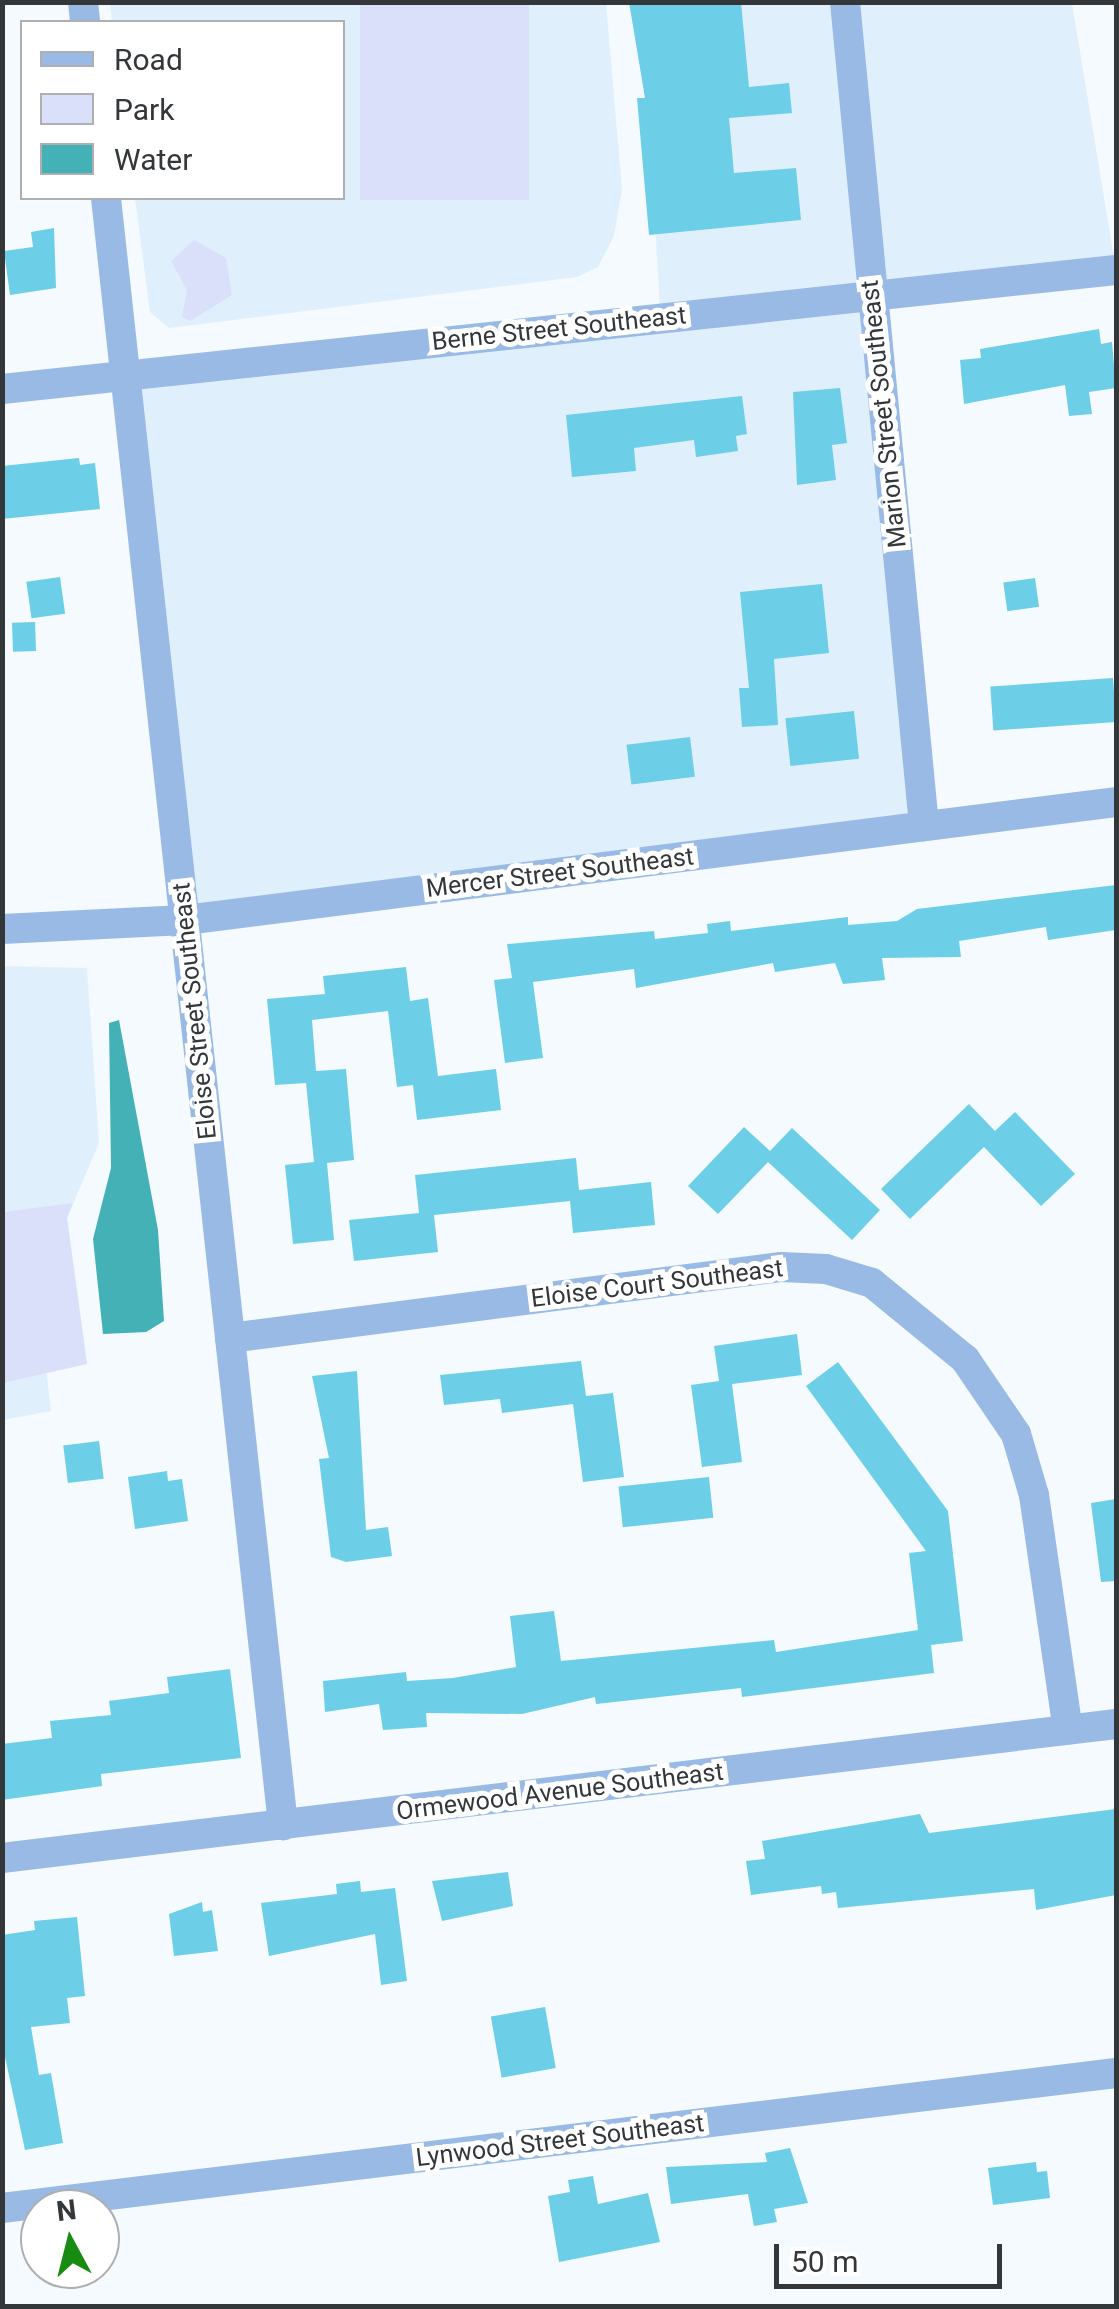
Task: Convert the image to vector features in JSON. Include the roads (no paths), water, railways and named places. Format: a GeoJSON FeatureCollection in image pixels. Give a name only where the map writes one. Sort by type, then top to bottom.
{"type":"FeatureCollection","features":[{"type":"Feature","properties":{"kind":"street","name":"Marion Street Southeast"},"geometry":{"type":"LineString","coordinates":[[845,2],[924,826]]}},
{"type":"Feature","properties":{"kind":"street","name":"Eloise Street Southeast"},"geometry":{"type":"LineString","coordinates":[[106,200],[284,1825]]}},
{"type":"Feature","properties":{"kind":"street","name":"Berne Street Southeast"},"geometry":{"type":"LineString","coordinates":[[2,390],[1116,270]]}},
{"type":"Feature","properties":{"kind":"street","name":"Mercer Street Southeast"},"geometry":{"type":"LineString","coordinates":[[2,928],[185,920],[1116,802]]}},
{"type":"Feature","properties":{"kind":"street","name":"Eloise Court Southeast"},"geometry":{"type":"LineString","coordinates":[[230,1338],[782,1268],[826,1269],[872,1284],[965,1359],[1016,1434],[1034,1496],[1068,1730]]}},
{"type":"Feature","properties":{"kind":"street","name":"Ormewood Avenue Southeast"},"geometry":{"type":"LineString","coordinates":[[2,1858],[1116,1724]]}},
{"type":"Feature","properties":{"kind":"street","name":"Lynwood Street Southeast"},"geometry":{"type":"LineString","coordinates":[[2,2208],[1116,2073]]}},
{"type":"Feature","properties":{"kind":"water"},"geometry":{"type":"Polygon","coordinates":[[[119,1020],[158,1230],[164,1321],[146,1332],[103,1334],[93,1239],[111,1168],[109,1023],[119,1020]]]}}]}
